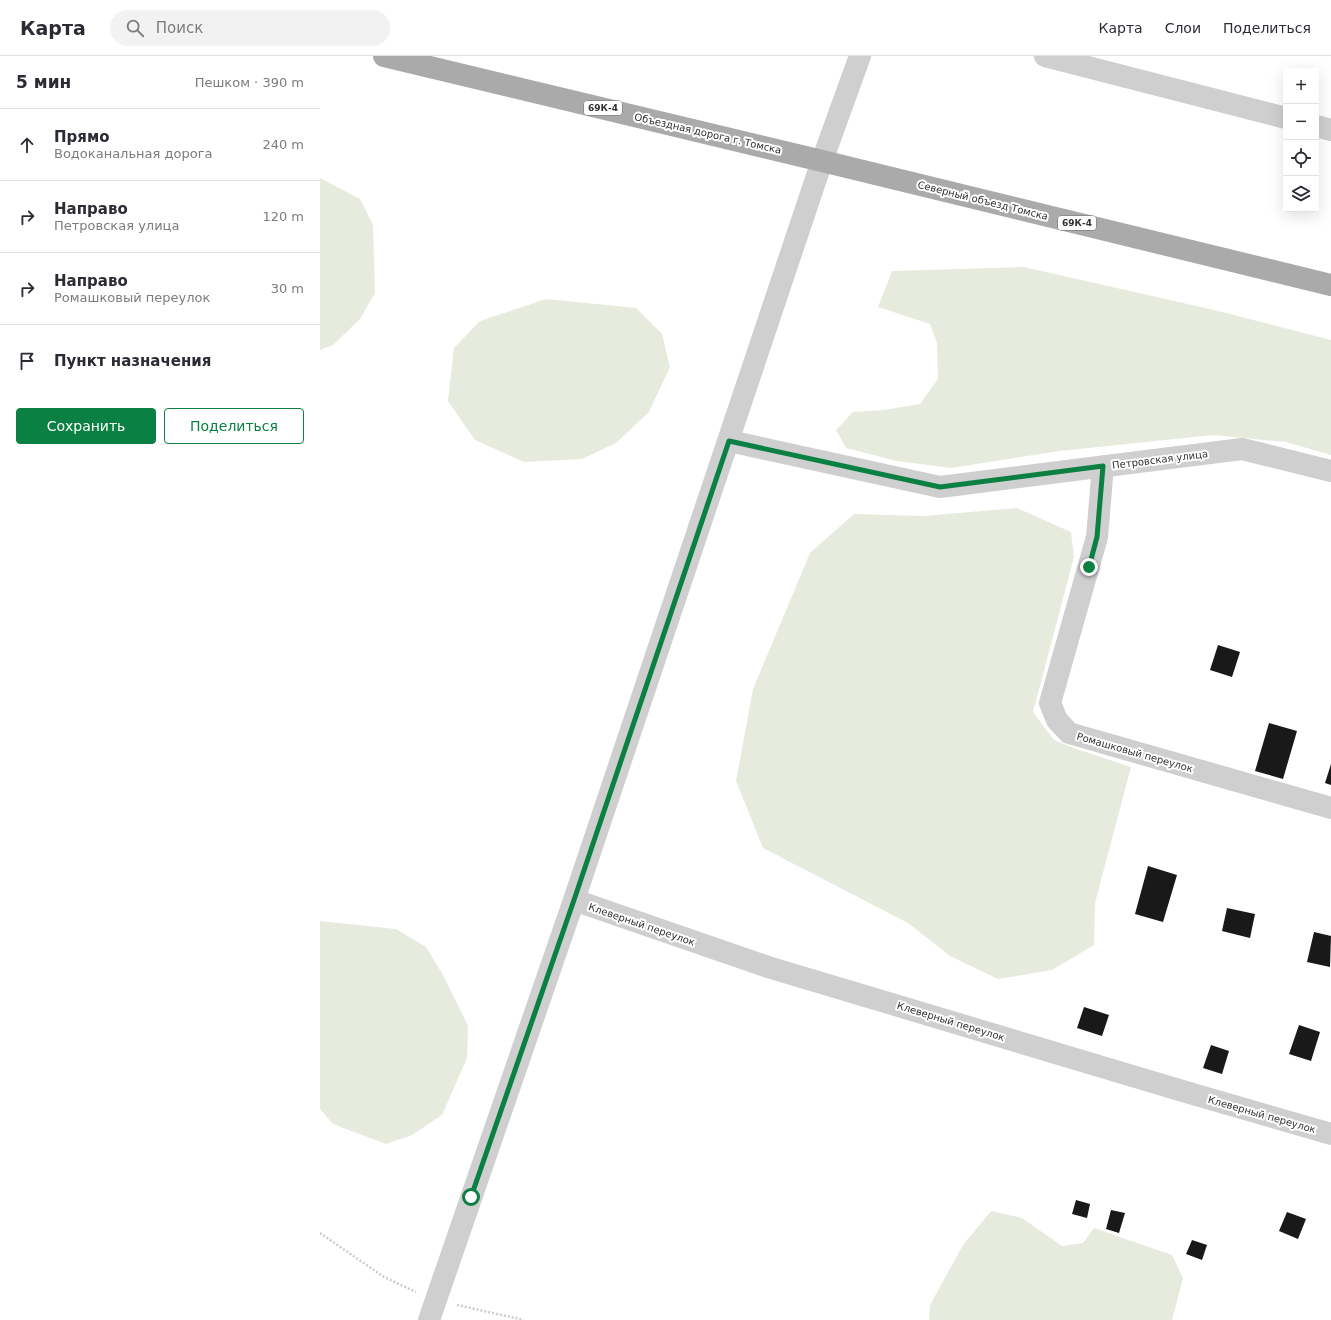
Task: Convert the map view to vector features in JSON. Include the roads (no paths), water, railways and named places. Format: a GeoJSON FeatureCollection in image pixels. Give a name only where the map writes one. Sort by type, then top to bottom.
{"type":"FeatureCollection","features":[{"type":"Feature","properties":{"kind":"main road","name":"Объездная дорога г. Томска"},"geometry":{"type":"LineString","coordinates":[[384,56],[822,161]]}},
{"type":"Feature","properties":{"kind":"main road","name":"Северный объезд Томска"},"geometry":{"type":"LineString","coordinates":[[822,161],[1331,285]]}},
{"type":"Feature","properties":{"kind":"street"},"geometry":{"type":"LineString","coordinates":[[429,1320],[574,900],[822,161],[860,56]]}},
{"type":"Feature","properties":{"kind":"street"},"geometry":{"type":"LineString","coordinates":[[1045,56],[1283,117]]}},
{"type":"Feature","properties":{"kind":"street"},"geometry":{"type":"LineString","coordinates":[[1319,127],[1331,130]]}},
{"type":"Feature","properties":{"kind":"street","name":"Петровская улица"},"geometry":{"type":"LineString","coordinates":[[729,441],[940,487],[1242,448],[1331,471]]}},
{"type":"Feature","properties":{"kind":"street","name":"Ромашковый переулок"},"geometry":{"type":"LineString","coordinates":[[1103,466],[1097,537],[1050,702],[1057,720],[1069,733],[1331,808]]}},
{"type":"Feature","properties":{"kind":"street","name":"Клеверный переулок"},"geometry":{"type":"LineString","coordinates":[[574,900],[768,967],[1331,1134]]}}]}
